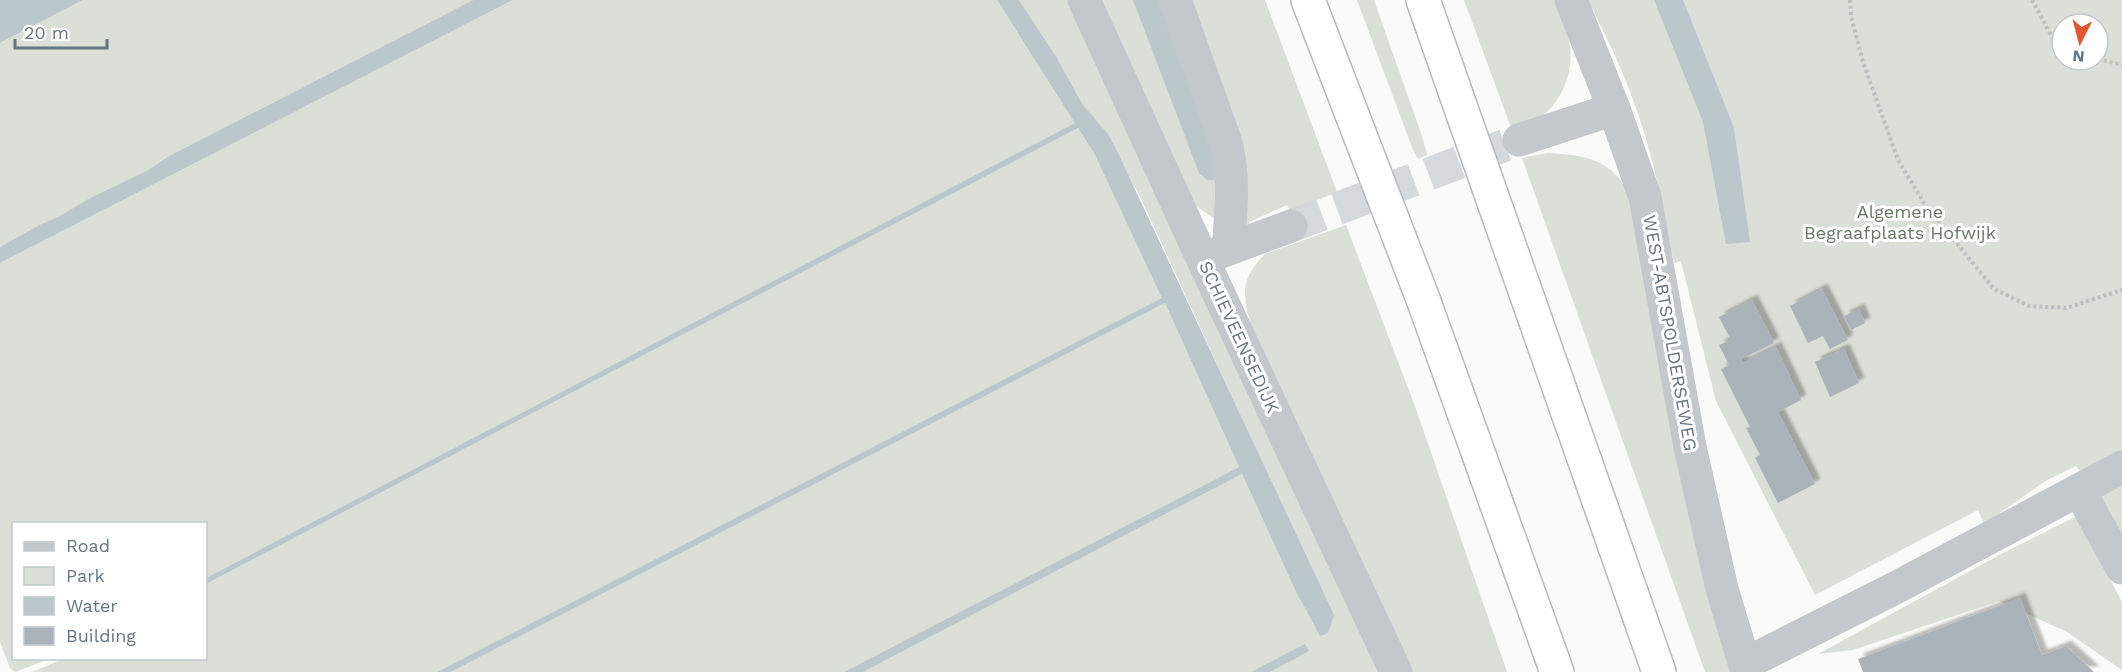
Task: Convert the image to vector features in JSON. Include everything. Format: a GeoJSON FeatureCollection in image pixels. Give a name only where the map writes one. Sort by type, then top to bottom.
{"type":"FeatureCollection","features":[{"type":"Feature","properties":{"kind":"highway"},"geometry":{"type":"LineString","coordinates":[[1308,0],[1423,299],[1557,672]]}},
{"type":"Feature","properties":{"kind":"highway"},"geometry":{"type":"LineString","coordinates":[[1423,0],[1659,672]]}},
{"type":"Feature","properties":{"kind":"street","name":"SCHIEVEENSEDIJK"},"geometry":{"type":"LineString","coordinates":[[1084,0],[1215,254],[1396,672]]}},
{"type":"Feature","properties":{"kind":"street"},"geometry":{"type":"LineString","coordinates":[[1175,0],[1231,163],[1233,189],[1215,254]]}},
{"type":"Feature","properties":{"kind":"street","name":"WEST-ABTSPOLDERSEWEG"},"geometry":{"type":"LineString","coordinates":[[1571,0],[1645,197],[1690,447],[1722,589],[1746,668]]}},
{"type":"Feature","properties":{"kind":"street"},"geometry":{"type":"LineString","coordinates":[[1520,140],[1614,110]]}},
{"type":"Feature","properties":{"kind":"street"},"geometry":{"type":"LineString","coordinates":[[1215,254],[1292,226]]}},
{"type":"Feature","properties":{"kind":"street"},"geometry":{"type":"LineString","coordinates":[[1746,668],[2122,467]]}},
{"type":"Feature","properties":{"kind":"street"},"geometry":{"type":"LineString","coordinates":[[2079,490],[2122,568]]}},
{"type":"Feature","properties":{"kind":"path"},"geometry":{"type":"LineString","coordinates":[[1850,0],[1851,16],[1863,62],[1898,160],[1924,202],[1994,289],[2029,306],[2066,308],[2122,290]]}},
{"type":"Feature","properties":{"kind":"path"},"geometry":{"type":"LineString","coordinates":[[2032,0],[2050,33]]}},
{"type":"Feature","properties":{"kind":"green space"},"geometry":{"type":"Polygon","coordinates":[[[83,0],[473,0],[169,156],[148,170],[88,199],[0,247],[0,43],[83,0]]]}},
{"type":"Feature","properties":{"kind":"green space"},"geometry":{"type":"Polygon","coordinates":[[[513,0],[997,0],[1076,123],[207,577],[207,522],[12,522],[12,660],[46,660],[15,672],[10,668],[0,642],[0,263],[513,0]]]}},
{"type":"Feature","properties":{"kind":"green space"},"geometry":{"type":"Polygon","coordinates":[[[1019,0],[1072,0],[1382,672],[863,672],[1242,474],[1296,592],[1320,636],[1289,521],[1138,192],[1019,0]]]}},
{"type":"Feature","properties":{"kind":"green space"},"geometry":{"type":"Polygon","coordinates":[[[1101,0],[1265,0],[1337,192],[1290,211],[1287,205],[1249,222],[1248,227],[1218,221],[1196,206],[1101,0]]]}},
{"type":"Feature","properties":{"kind":"green space"},"geometry":{"type":"Polygon","coordinates":[[[1357,0],[1374,0],[1423,139],[1427,155],[1418,159],[1413,150],[1357,0]]]}},
{"type":"Feature","properties":{"kind":"green space"},"geometry":{"type":"Polygon","coordinates":[[[1464,0],[1554,0],[1569,39],[1571,55],[1569,70],[1559,97],[1540,118],[1527,127],[1513,133],[1464,0]]]}},
{"type":"Feature","properties":{"kind":"green space","name":"Algemene Begraafplaats Hofwijk"},"geometry":{"type":"Polygon","coordinates":[[[1588,0],[2122,0],[2122,541],[2101,499],[2076,466],[2047,480],[1984,524],[1978,510],[1815,595],[1716,401],[1681,261],[1674,263],[1656,175],[1641,123],[1610,45],[1588,0]]]}},
{"type":"Feature","properties":{"kind":"green space"},"geometry":{"type":"Polygon","coordinates":[[[1078,128],[1094,153],[1163,298],[437,672],[32,672],[61,660],[207,660],[207,583],[1078,128]]]}},
{"type":"Feature","properties":{"kind":"green space"},"geometry":{"type":"Polygon","coordinates":[[[1548,153],[1587,158],[1598,162],[1617,176],[1632,200],[1736,672],[1705,672],[1522,158],[1548,153]]]}},
{"type":"Feature","properties":{"kind":"green space"},"geometry":{"type":"Polygon","coordinates":[[[1346,225],[1416,409],[1507,672],[1406,672],[1248,323],[1250,321],[1245,301],[1246,285],[1252,270],[1265,254],[1346,225]]]}},
{"type":"Feature","properties":{"kind":"green space"},"geometry":{"type":"Polygon","coordinates":[[[1165,303],[1239,467],[844,672],[451,672],[1165,303]]]}},
{"type":"Feature","properties":{"kind":"green space"},"geometry":{"type":"Polygon","coordinates":[[[2077,516],[2122,602],[2122,670],[2067,632],[1999,601],[1853,650],[1818,654],[2003,553],[2077,516]]]}},
{"type":"Feature","properties":{"kind":"water"},"geometry":{"type":"Polygon","coordinates":[[[0,0],[83,0],[0,43],[0,0]]]}},
{"type":"Feature","properties":{"kind":"water"},"geometry":{"type":"Polygon","coordinates":[[[473,0],[513,0],[0,263],[0,247],[39,225],[473,0]]]}},
{"type":"Feature","properties":{"kind":"water"},"geometry":{"type":"Polygon","coordinates":[[[997,0],[1019,0],[1057,58],[1083,105],[1108,134],[1118,153],[1334,615],[1328,633],[1320,636],[1296,592],[1242,474],[863,672],[844,672],[1239,467],[1165,303],[451,672],[437,672],[1162,298],[1094,153],[1078,128],[207,583],[207,577],[1075,123],[997,0]]]}},
{"type":"Feature","properties":{"kind":"water"},"geometry":{"type":"Polygon","coordinates":[[[1133,0],[1159,0],[1219,163],[1218,174],[1214,180],[1207,180],[1199,173],[1133,0]]]}},
{"type":"Feature","properties":{"kind":"water"},"geometry":{"type":"Polygon","coordinates":[[[1654,0],[1683,0],[1734,128],[1750,242],[1726,244],[1703,122],[1654,0]]]}},
{"type":"Feature","properties":{"kind":"water"},"geometry":{"type":"Polygon","coordinates":[[[1305,644],[1309,651],[1270,672],[1251,672],[1305,644]]]}},
{"type":"Feature","properties":{"kind":"building"},"geometry":{"type":"Polygon","coordinates":[[[1822,289],[1848,340],[1830,349],[1823,336],[1808,343],[1790,306],[1822,289]]]}},
{"type":"Feature","properties":{"kind":"building"},"geometry":{"type":"Polygon","coordinates":[[[1752,300],[1774,343],[1741,359],[1743,363],[1776,347],[1801,400],[1778,412],[1815,484],[1778,503],[1755,458],[1760,455],[1746,428],[1750,427],[1721,369],[1729,365],[1719,345],[1731,340],[1719,317],[1752,300]]]}},
{"type":"Feature","properties":{"kind":"building"},"geometry":{"type":"Polygon","coordinates":[[[1859,309],[1865,323],[1851,330],[1844,316],[1859,309]]]}},
{"type":"Feature","properties":{"kind":"building"},"geometry":{"type":"Polygon","coordinates":[[[1844,349],[1859,383],[1830,397],[1815,362],[1844,349]]]}},
{"type":"Feature","properties":{"kind":"building"},"geometry":{"type":"Polygon","coordinates":[[[2020,598],[2042,655],[2066,646],[2094,672],[1863,672],[1858,659],[2020,598]]]}},
{"type":"Feature","properties":{"kind":"tunnel"},"geometry":{"type":"LineString","coordinates":[[1291,226],[1519,140]]}}]}
